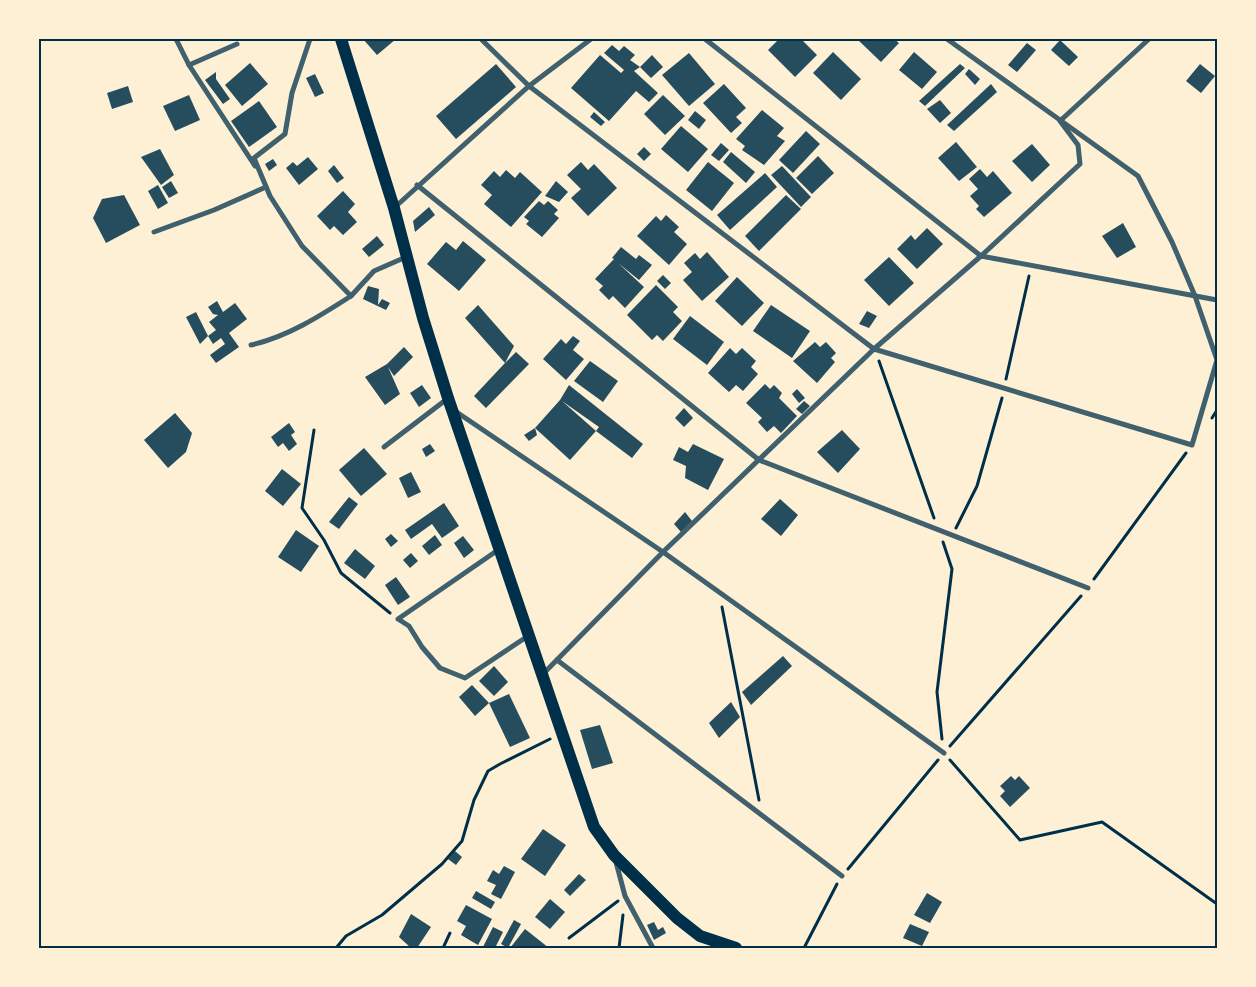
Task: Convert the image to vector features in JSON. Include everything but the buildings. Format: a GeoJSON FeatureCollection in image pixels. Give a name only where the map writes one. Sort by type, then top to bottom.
{"type":"FeatureCollection","features":[{"type":"Feature","properties":{"kind":"main road"},"geometry":{"type":"LineString","coordinates":[[341,39],[394,208],[423,318],[449,403],[594,827],[614,855],[677,918],[700,936],[736,948]]}},
{"type":"Feature","properties":{"kind":"street"},"geometry":{"type":"LineString","coordinates":[[176,39],[188,65],[262,178]]}},
{"type":"Feature","properties":{"kind":"street"},"geometry":{"type":"LineString","coordinates":[[310,39],[292,93],[285,134],[254,158],[266,187],[302,246],[351,296]]}},
{"type":"Feature","properties":{"kind":"street"},"geometry":{"type":"LineString","coordinates":[[480,39],[529,86],[874,349],[1192,445],[1217,360],[1195,296],[1172,242],[1138,176],[946,39]]}},
{"type":"Feature","properties":{"kind":"street"},"geometry":{"type":"LineString","coordinates":[[394,208],[529,86],[591,39]]}},
{"type":"Feature","properties":{"kind":"street"},"geometry":{"type":"LineString","coordinates":[[705,39],[981,256],[1217,300]]}},
{"type":"Feature","properties":{"kind":"street"},"geometry":{"type":"LineString","coordinates":[[1060,121],[1149,39]]}},
{"type":"Feature","properties":{"kind":"street"},"geometry":{"type":"LineString","coordinates":[[188,65],[237,44]]}},
{"type":"Feature","properties":{"kind":"street"},"geometry":{"type":"LineString","coordinates":[[542,675],[663,552],[874,349],[981,256],[1080,164],[1078,146],[1060,121]]}},
{"type":"Feature","properties":{"kind":"street"},"geometry":{"type":"LineString","coordinates":[[417,186],[758,460],[1088,588]]}},
{"type":"Feature","properties":{"kind":"street"},"geometry":{"type":"LineString","coordinates":[[154,232],[214,210],[266,187]]}},
{"type":"Feature","properties":{"kind":"street"},"geometry":{"type":"LineString","coordinates":[[251,345],[262,343],[316,319],[351,296],[374,271],[407,257]]}},
{"type":"Feature","properties":{"kind":"street"},"geometry":{"type":"LineString","coordinates":[[384,447],[449,403],[720,592],[944,753]]}},
{"type":"Feature","properties":{"kind":"street"},"geometry":{"type":"LineString","coordinates":[[500,548],[398,619],[409,626],[422,647],[440,668],[465,678],[529,636]]}},
{"type":"Feature","properties":{"kind":"street"},"geometry":{"type":"LineString","coordinates":[[557,660],[842,876]]}},
{"type":"Feature","properties":{"kind":"street"},"geometry":{"type":"LineString","coordinates":[[614,855],[625,896],[653,948]]}},
{"type":"Feature","properties":{"kind":"path"},"geometry":{"type":"LineString","coordinates":[[953,535],[977,486],[1004,388],[1031,265]]}},
{"type":"Feature","properties":{"kind":"path"},"geometry":{"type":"LineString","coordinates":[[874,349],[952,569],[936,692],[944,753],[1020,840],[1102,822],[1217,904]]}},
{"type":"Feature","properties":{"kind":"path"},"geometry":{"type":"LineString","coordinates":[[1207,424],[1217,410]]}},
{"type":"Feature","properties":{"kind":"path"},"geometry":{"type":"LineString","coordinates":[[314,430],[302,508],[324,540],[341,573],[398,619]]}},
{"type":"Feature","properties":{"kind":"path"},"geometry":{"type":"LineString","coordinates":[[804,948],[842,876],[944,753],[1088,588],[1192,445]]}},
{"type":"Feature","properties":{"kind":"path"},"geometry":{"type":"LineString","coordinates":[[720,592],[762,815]]}},
{"type":"Feature","properties":{"kind":"path"},"geometry":{"type":"LineString","coordinates":[[336,948],[346,936],[382,915],[442,864],[462,841],[474,800],[488,771],[561,734]]}},
{"type":"Feature","properties":{"kind":"path"},"geometry":{"type":"LineString","coordinates":[[569,938],[625,896]]}},
{"type":"Feature","properties":{"kind":"path"},"geometry":{"type":"LineString","coordinates":[[619,948],[622,937],[625,896]]}},
{"type":"Feature","properties":{"kind":"path"},"geometry":{"type":"LineString","coordinates":[[443,948],[450,934]]}}]}
